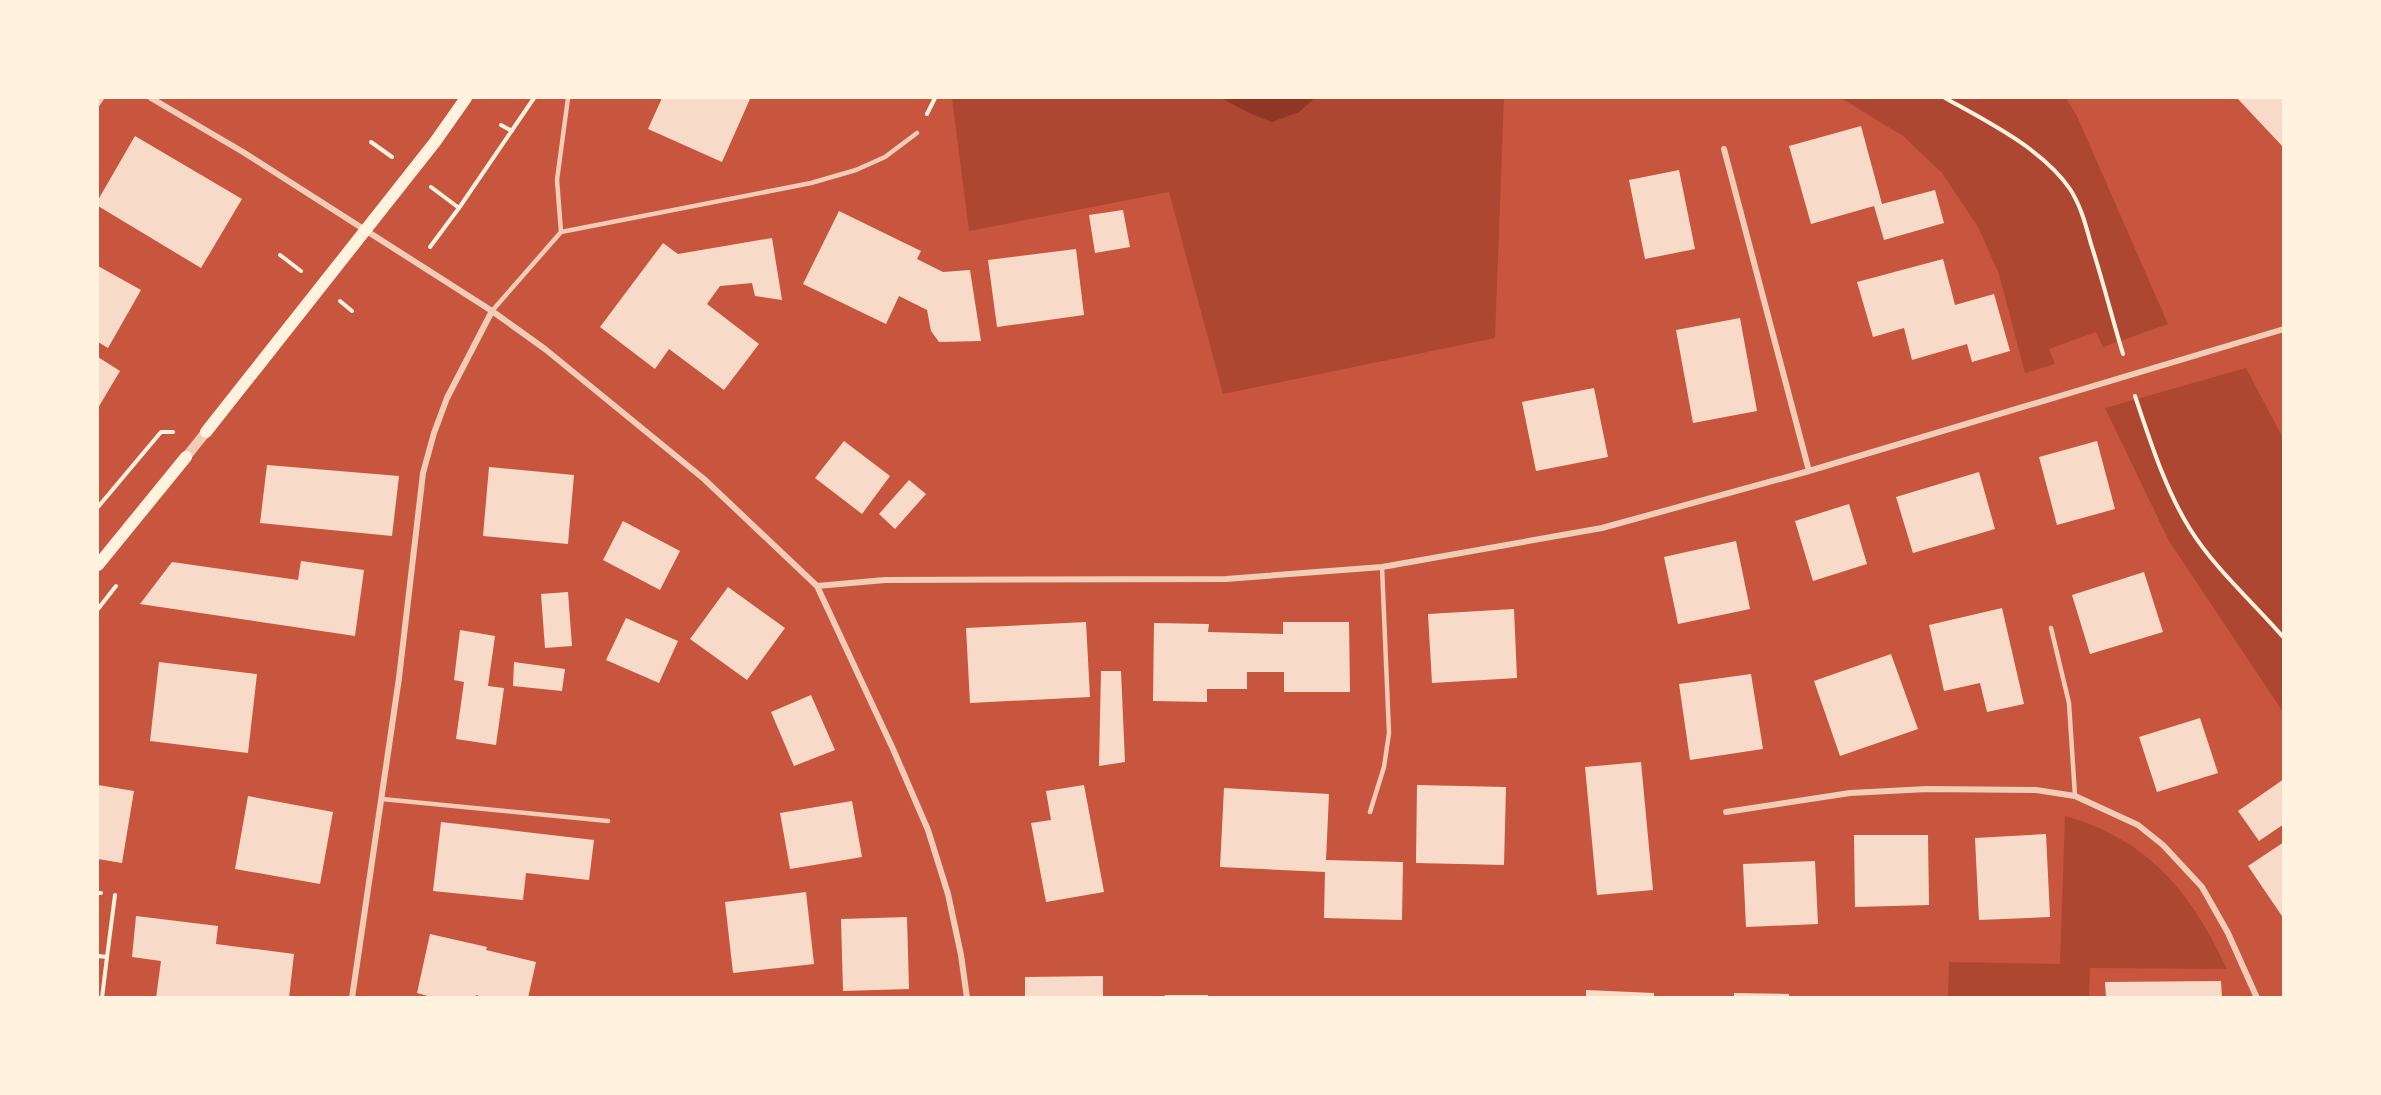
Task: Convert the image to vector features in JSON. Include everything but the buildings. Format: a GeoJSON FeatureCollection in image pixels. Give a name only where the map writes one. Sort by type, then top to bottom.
{"type":"FeatureCollection","features":[{"type":"Feature","properties":{"kind":"main road"},"geometry":{"type":"LineString","coordinates":[[206,432],[466,98]]}},
{"type":"Feature","properties":{"kind":"main road"},"geometry":{"type":"LineString","coordinates":[[98,565],[186,457]]}},
{"type":"Feature","properties":{"kind":"street"},"geometry":{"type":"LineString","coordinates":[[152,98],[243,152],[492,311],[545,349],[704,479],[817,586],[928,830],[948,894],[961,955],[966,998]]}},
{"type":"Feature","properties":{"kind":"street"},"geometry":{"type":"LineString","coordinates":[[1724,149],[1809,471]]}},
{"type":"Feature","properties":{"kind":"street"},"geometry":{"type":"LineString","coordinates":[[352,998],[399,678],[423,473],[447,398],[492,311]]}},
{"type":"Feature","properties":{"kind":"street"},"geometry":{"type":"LineString","coordinates":[[817,586],[885,580],[1226,579],[1382,567],[1602,528],[1809,471],[2283,329]]}},
{"type":"Feature","properties":{"kind":"street"},"geometry":{"type":"LineString","coordinates":[[186,457],[206,432]]}},
{"type":"Feature","properties":{"kind":"street"},"geometry":{"type":"LineString","coordinates":[[1726,812],[1850,793],[1927,789],[2036,790],[2075,796],[2138,825],[2163,845],[2202,887],[2228,933],[2257,998]]}},
{"type":"Feature","properties":{"kind":"lane"},"geometry":{"type":"LineString","coordinates":[[98,104],[102,98]]}},
{"type":"Feature","properties":{"kind":"lane"},"geometry":{"type":"LineString","coordinates":[[561,232],[557,180],[568,98]]}},
{"type":"Feature","properties":{"kind":"lane"},"geometry":{"type":"LineString","coordinates":[[492,311],[561,232],[811,183],[856,170],[885,157],[917,134]]}},
{"type":"Feature","properties":{"kind":"lane"},"geometry":{"type":"LineString","coordinates":[[1370,812],[1384,767],[1389,733],[1382,567]]}},
{"type":"Feature","properties":{"kind":"lane"},"geometry":{"type":"LineString","coordinates":[[2051,628],[2069,703],[2075,796]]}},
{"type":"Feature","properties":{"kind":"lane"},"geometry":{"type":"LineString","coordinates":[[382,799],[608,821]]}},
{"type":"Feature","properties":{"kind":"path"},"geometry":{"type":"LineString","coordinates":[[417,264],[459,208],[534,98]]}},
{"type":"Feature","properties":{"kind":"path"},"geometry":{"type":"LineString","coordinates":[[1946,98],[2032,151],[2054,170],[2070,189],[2082,214],[2128,375],[2180,510],[2210,556],[2283,638]]}},
{"type":"Feature","properties":{"kind":"path"},"geometry":{"type":"LineString","coordinates":[[501,125],[512,131]]}},
{"type":"Feature","properties":{"kind":"path"},"geometry":{"type":"LineString","coordinates":[[98,507],[160,432]]}},
{"type":"Feature","properties":{"kind":"path"},"geometry":{"type":"LineString","coordinates":[[102,998],[115,895]]}},
{"type":"Feature","properties":{"kind":"path"},"geometry":{"type":"LineString","coordinates":[[98,956],[107,957]]}},
{"type":"Feature","properties":{"kind":"shaded area"},"geometry":{"type":"Polygon","coordinates":[[[952,98],[1504,98],[1495,338],[1223,394],[1169,192],[969,231],[952,98]]]}},
{"type":"Feature","properties":{"kind":"shaded area"},"geometry":{"type":"Polygon","coordinates":[[[1221,98],[1315,98],[1299,112],[1272,122],[1221,98]]]}},
{"type":"Feature","properties":{"kind":"shaded area"},"geometry":{"type":"Polygon","coordinates":[[[1841,98],[2066,98],[2077,116],[2168,324],[2103,347],[2096,332],[2049,349],[2055,364],[2025,373],[1999,274],[1978,227],[1942,173],[1903,136],[1841,98]]]}},
{"type":"Feature","properties":{"kind":"shaded area"},"geometry":{"type":"Polygon","coordinates":[[[2246,368],[2283,438],[2283,712],[2169,541],[2105,408],[2246,368]]]}},
{"type":"Feature","properties":{"kind":"shaded area"},"geometry":{"type":"Polygon","coordinates":[[[2065,816],[2094,826],[2144,854],[2182,893],[2199,916],[2227,969],[2090,968],[2089,997],[1948,997],[1949,962],[2060,964],[2065,816]]]}}]}
